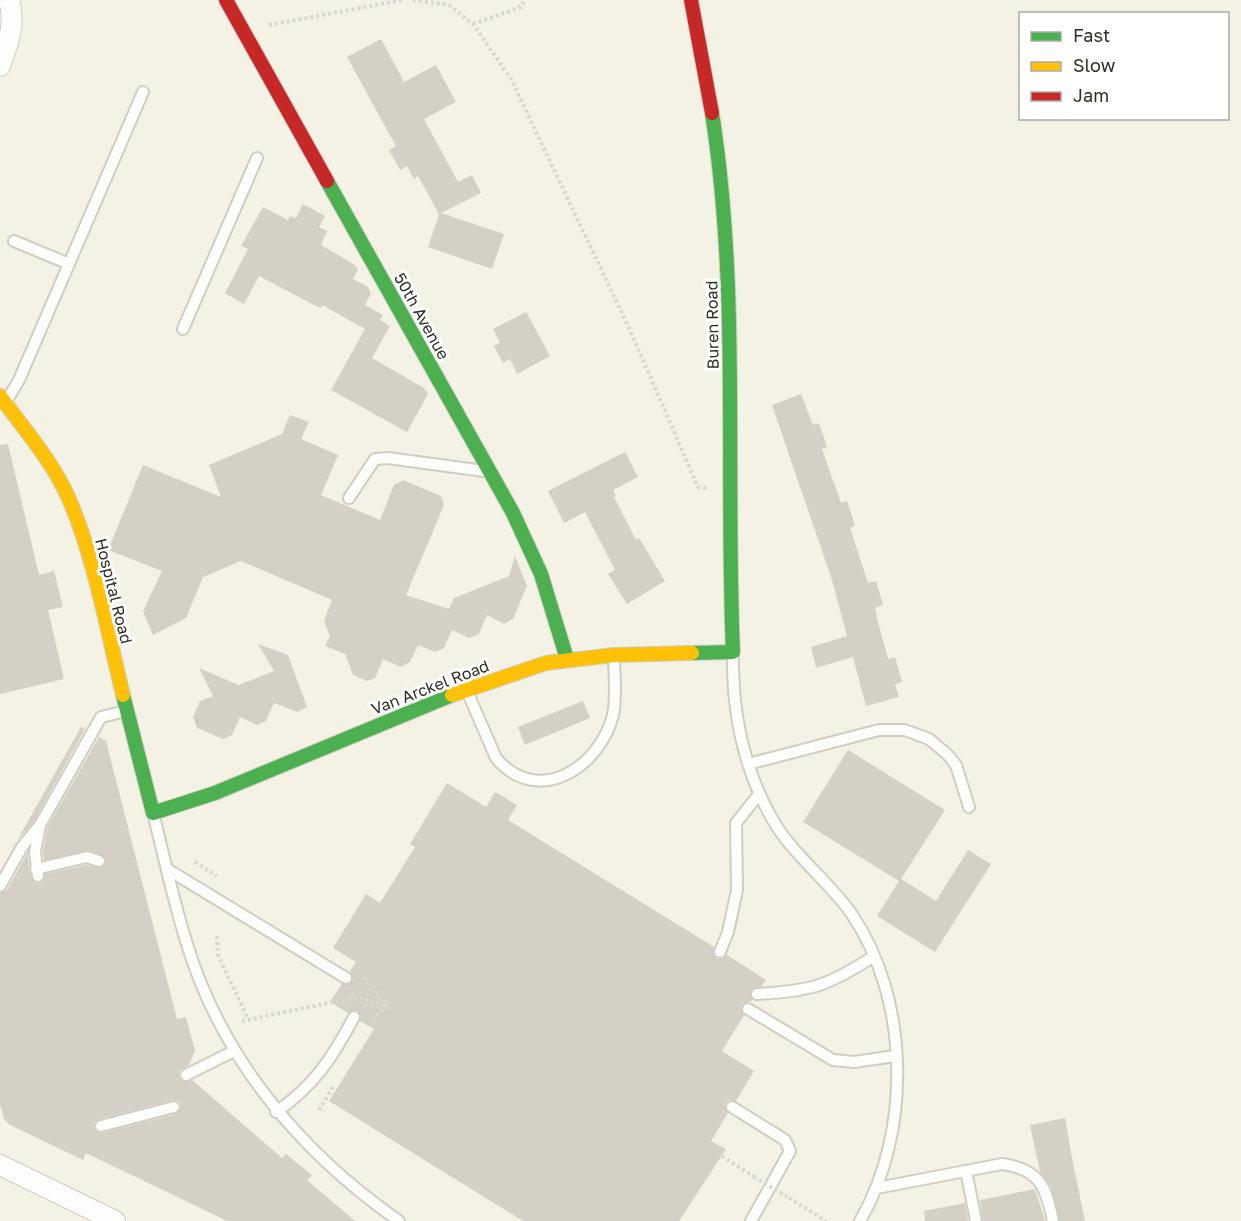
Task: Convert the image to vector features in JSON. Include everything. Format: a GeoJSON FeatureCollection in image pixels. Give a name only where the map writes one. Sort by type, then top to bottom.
{"type":"FeatureCollection","features":[{"type":"Feature","properties":{"kind":"street"},"geometry":{"type":"LineString","coordinates":[[0,66],[12,34],[13,22],[9,0]]}},
{"type":"Feature","properties":{"kind":"street","name":"50th Avenue"},"geometry":{"type":"LineString","coordinates":[[226,0],[491,471],[541,574],[567,659]]}},
{"type":"Feature","properties":{"kind":"street","name":"Buren Road"},"geometry":{"type":"LineString","coordinates":[[691,0],[713,119],[724,223],[730,330],[733,652]]}},
{"type":"Feature","properties":{"kind":"street","name":"Hospital Road"},"geometry":{"type":"LineString","coordinates":[[3,400],[56,473],[70,500],[91,567],[153,813]]}},
{"type":"Feature","properties":{"kind":"street","name":"Van Arckel Road"},"geometry":{"type":"LineString","coordinates":[[153,813],[216,793],[466,689],[567,659],[614,655],[733,652]]}},
{"type":"Feature","properties":{"kind":"street"},"geometry":{"type":"LineString","coordinates":[[0,1165],[115,1221]]}},
{"type":"Feature","properties":{"kind":"lane"},"geometry":{"type":"LineString","coordinates":[[3,400],[69,264],[143,92]]}},
{"type":"Feature","properties":{"kind":"lane"},"geometry":{"type":"LineString","coordinates":[[183,329],[257,158]]}},
{"type":"Feature","properties":{"kind":"lane"},"geometry":{"type":"LineString","coordinates":[[14,241],[69,264]]}},
{"type":"Feature","properties":{"kind":"lane"},"geometry":{"type":"LineString","coordinates":[[349,498],[375,459],[388,458],[491,471]]}},
{"type":"Feature","properties":{"kind":"lane"},"geometry":{"type":"LineString","coordinates":[[733,652],[733,690],[737,724],[759,794],[783,836],[826,882],[852,915],[874,956],[890,1005],[896,1100],[891,1143],[877,1188],[860,1221]]}},
{"type":"Feature","properties":{"kind":"lane"},"geometry":{"type":"LineString","coordinates":[[466,689],[496,758],[503,767],[531,780],[560,778],[584,764],[594,754],[608,730],[615,700],[614,655]]}},
{"type":"Feature","properties":{"kind":"lane"},"geometry":{"type":"LineString","coordinates":[[0,886],[22,847],[40,825],[101,717],[127,711]]}},
{"type":"Feature","properties":{"kind":"lane"},"geometry":{"type":"LineString","coordinates":[[748,764],[879,730],[905,730],[929,739],[948,755],[956,765],[969,807]]}},
{"type":"Feature","properties":{"kind":"lane"},"geometry":{"type":"LineString","coordinates":[[720,952],[729,932],[737,890],[736,823],[759,794]]}},
{"type":"Feature","properties":{"kind":"lane"},"geometry":{"type":"LineString","coordinates":[[153,813],[190,953],[216,1017],[234,1051],[254,1084],[276,1112],[347,1181],[399,1221]]}},
{"type":"Feature","properties":{"kind":"lane"},"geometry":{"type":"LineString","coordinates":[[40,825],[36,839],[37,872],[87,857],[99,861]]}},
{"type":"Feature","properties":{"kind":"lane"},"geometry":{"type":"LineString","coordinates":[[168,869],[346,978]]}},
{"type":"Feature","properties":{"kind":"lane"},"geometry":{"type":"LineString","coordinates":[[757,994],[816,988],[840,978],[874,956]]}},
{"type":"Feature","properties":{"kind":"lane"},"geometry":{"type":"LineString","coordinates":[[748,1009],[833,1060],[854,1062],[895,1056]]}},
{"type":"Feature","properties":{"kind":"lane"},"geometry":{"type":"LineString","coordinates":[[276,1112],[317,1078],[354,1017]]}},
{"type":"Feature","properties":{"kind":"lane"},"geometry":{"type":"LineString","coordinates":[[186,1075],[234,1051]]}},
{"type":"Feature","properties":{"kind":"lane"},"geometry":{"type":"LineString","coordinates":[[101,1126],[174,1107]]}},
{"type":"Feature","properties":{"kind":"lane"},"geometry":{"type":"LineString","coordinates":[[732,1107],[785,1140],[790,1151],[751,1221]]}},
{"type":"Feature","properties":{"kind":"lane"},"geometry":{"type":"LineString","coordinates":[[877,1188],[1002,1164],[1031,1173],[1047,1190],[1053,1221]]}},
{"type":"Feature","properties":{"kind":"lane"},"geometry":{"type":"LineString","coordinates":[[966,1171],[976,1221]]}},
{"type":"Feature","properties":{"kind":"path"},"geometry":{"type":"LineString","coordinates":[[242,30],[403,0]]}},
{"type":"Feature","properties":{"kind":"path"},"geometry":{"type":"LineString","coordinates":[[413,0],[448,5],[473,24],[511,79],[629,328],[698,487],[730,492]]}},
{"type":"Feature","properties":{"kind":"path"},"geometry":{"type":"LineString","coordinates":[[473,24],[521,7],[525,0]]}},
{"type":"Feature","properties":{"kind":"path"},"geometry":{"type":"LineString","coordinates":[[217,936],[218,956],[248,1019]]}},
{"type":"Feature","properties":{"kind":"path"},"geometry":{"type":"LineString","coordinates":[[722,1156],[826,1221]]}},
{"type":"Feature","properties":{"kind":"building"},"geometry":{"type":"Polygon","coordinates":[[[381,39],[404,82],[436,65],[456,102],[424,119],[458,182],[472,175],[481,193],[441,213],[504,234],[492,269],[428,247],[439,214],[418,176],[414,179],[407,166],[400,170],[389,150],[396,146],[347,57],[381,39]]]}},
{"type":"Feature","properties":{"kind":"building"},"geometry":{"type":"Polygon","coordinates":[[[303,204],[325,216],[319,227],[327,231],[321,245],[355,265],[358,270],[353,279],[368,287],[371,293],[365,305],[383,315],[380,320],[390,326],[372,358],[424,388],[428,394],[407,432],[331,390],[365,329],[322,305],[321,308],[314,305],[259,276],[244,304],[225,293],[248,249],[241,246],[263,207],[288,220],[290,216],[296,218],[303,204]]]}},
{"type":"Feature","properties":{"kind":"building"},"geometry":{"type":"Polygon","coordinates":[[[526,312],[550,356],[517,374],[510,359],[503,363],[494,346],[500,342],[493,329],[526,312]]]}},
{"type":"Feature","properties":{"kind":"building"},"geometry":{"type":"Polygon","coordinates":[[[801,394],[813,425],[819,423],[827,447],[822,449],[841,503],[847,501],[855,525],[850,528],[868,583],[876,581],[883,605],[875,608],[878,622],[888,659],[895,657],[902,682],[895,684],[899,697],[866,706],[853,657],[816,668],[811,647],[847,636],[832,580],[772,405],[801,394]]]}},
{"type":"Feature","properties":{"kind":"building"},"geometry":{"type":"Polygon","coordinates":[[[290,415],[309,422],[301,439],[338,455],[321,495],[380,520],[394,485],[403,480],[441,496],[444,505],[406,595],[449,609],[454,598],[509,576],[515,556],[527,586],[513,619],[504,624],[487,615],[479,634],[469,638],[452,630],[444,648],[435,652],[418,645],[410,662],[401,667],[383,659],[375,678],[367,681],[353,675],[345,654],[325,646],[330,636],[324,621],[332,600],[241,561],[203,577],[186,618],[153,635],[143,611],[162,571],[108,550],[143,465],[221,497],[209,465],[282,434],[290,415]]]}},
{"type":"Feature","properties":{"kind":"building"},"geometry":{"type":"Polygon","coordinates":[[[8,444],[39,575],[54,571],[63,607],[48,610],[64,679],[0,694],[0,445],[8,444]]]}},
{"type":"Feature","properties":{"kind":"building"},"geometry":{"type":"Polygon","coordinates":[[[625,452],[638,477],[613,490],[616,496],[614,497],[636,540],[639,538],[665,581],[627,604],[608,574],[615,570],[585,512],[564,523],[548,491],[625,452]]]}},
{"type":"Feature","properties":{"kind":"building"},"geometry":{"type":"Polygon","coordinates":[[[258,644],[288,655],[307,707],[297,712],[274,703],[266,721],[257,725],[240,717],[232,735],[223,739],[197,728],[193,717],[200,701],[213,696],[199,668],[239,685],[274,671],[258,644]]]}},
{"type":"Feature","properties":{"kind":"building"},"geometry":{"type":"Polygon","coordinates":[[[583,701],[590,718],[525,745],[518,727],[583,701]]]}},
{"type":"Feature","properties":{"kind":"building"},"geometry":{"type":"Polygon","coordinates":[[[81,727],[85,729],[34,821],[17,841],[81,727]]]}},
{"type":"Feature","properties":{"kind":"building"},"geometry":{"type":"Polygon","coordinates":[[[99,737],[106,741],[177,1019],[186,1017],[195,1051],[189,1065],[179,1071],[180,1079],[185,1082],[192,1080],[282,1158],[286,1154],[312,1175],[307,1180],[355,1221],[227,1221],[86,1153],[83,1160],[10,1125],[4,1119],[0,1105],[0,893],[7,890],[28,852],[29,871],[36,883],[43,882],[45,874],[87,865],[100,868],[106,864],[104,856],[89,850],[44,860],[47,828],[99,737]],[[173,1100],[99,1119],[94,1123],[94,1128],[103,1133],[176,1114],[181,1106],[179,1101],[173,1100]]]}},
{"type":"Feature","properties":{"kind":"building"},"geometry":{"type":"Polygon","coordinates":[[[848,750],[945,810],[901,879],[936,901],[968,850],[991,864],[935,952],[877,916],[899,881],[803,822],[848,750]]]}},
{"type":"Feature","properties":{"kind":"building"},"geometry":{"type":"Polygon","coordinates":[[[447,783],[486,807],[495,792],[517,805],[508,820],[714,947],[713,954],[717,959],[722,959],[727,955],[766,980],[762,986],[751,990],[750,995],[753,1000],[742,1005],[744,1015],[722,1051],[754,1071],[736,1101],[729,1100],[725,1104],[728,1113],[711,1141],[726,1149],[679,1221],[523,1221],[329,1101],[374,1029],[360,1021],[358,1011],[353,1010],[348,1013],[330,1002],[342,984],[352,982],[350,971],[356,962],[333,948],[366,894],[380,903],[415,847],[410,844],[447,783]]]}},
{"type":"Feature","properties":{"kind":"building"},"geometry":{"type":"Polygon","coordinates":[[[1065,1118],[1085,1221],[1060,1221],[1051,1187],[1040,1172],[1030,1125],[1065,1118]]]}},
{"type":"Feature","properties":{"kind":"building"},"geometry":{"type":"Polygon","coordinates":[[[1035,1189],[1045,1221],[983,1221],[980,1200],[1035,1189]]]}},
{"type":"Feature","properties":{"kind":"building"},"geometry":{"type":"Polygon","coordinates":[[[965,1203],[968,1221],[925,1221],[924,1211],[965,1203]]]}},
{"type":"Feature","properties":{"kind":"traffic: fast"},"geometry":{"type":"LineString","coordinates":[[692,653],[733,652],[729,315],[721,180],[712,113]]}},
{"type":"Feature","properties":{"kind":"traffic: fast"},"geometry":{"type":"LineString","coordinates":[[327,181],[513,513],[541,574],[567,659]]}},
{"type":"Feature","properties":{"kind":"traffic: fast"},"geometry":{"type":"LineString","coordinates":[[123,695],[153,813],[215,793],[452,695]]}},
{"type":"Feature","properties":{"kind":"traffic: slow"},"geometry":{"type":"LineString","coordinates":[[0,396],[46,459],[69,499],[93,570],[123,695]]}},
{"type":"Feature","properties":{"kind":"traffic: slow"},"geometry":{"type":"LineString","coordinates":[[452,695],[546,663],[614,655],[692,653]]}},
{"type":"Feature","properties":{"kind":"traffic: jam"},"geometry":{"type":"LineString","coordinates":[[226,0],[327,181]]}},
{"type":"Feature","properties":{"kind":"traffic: jam"},"geometry":{"type":"LineString","coordinates":[[691,0],[712,113]]}}]}
